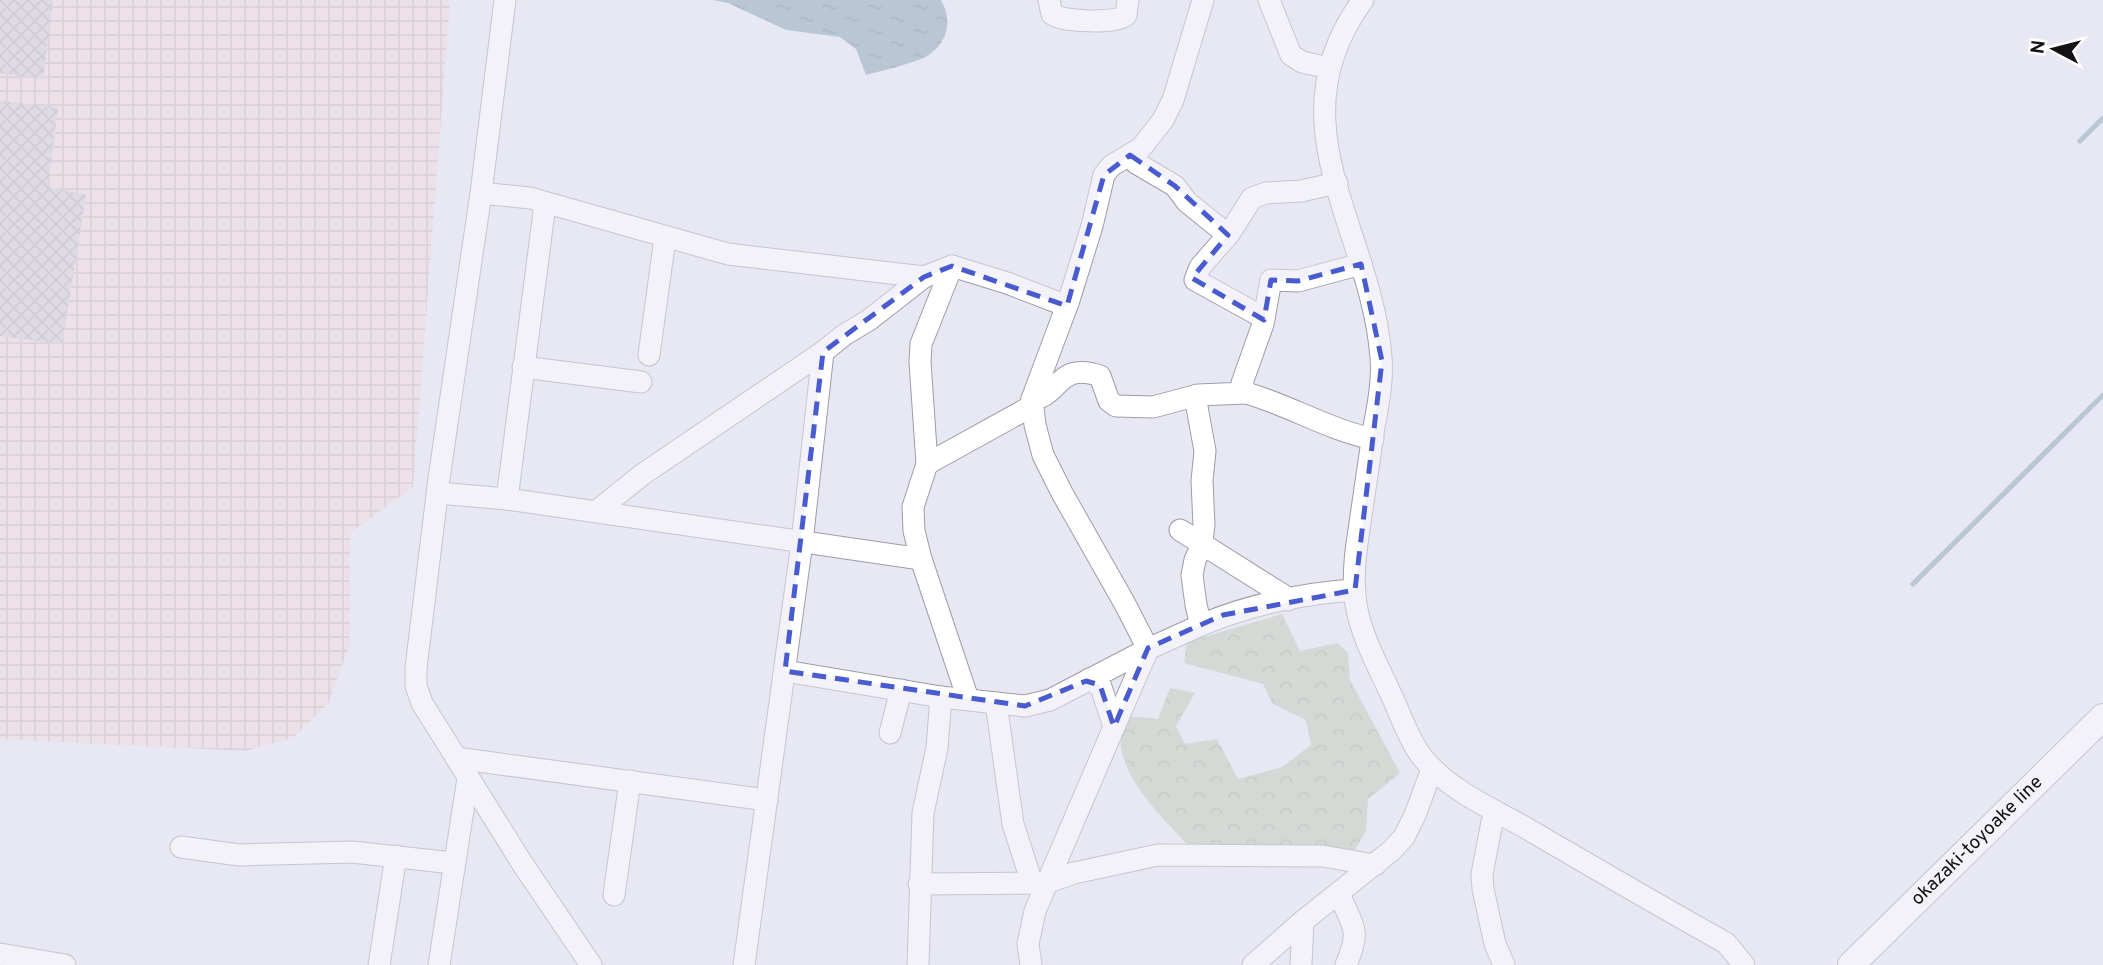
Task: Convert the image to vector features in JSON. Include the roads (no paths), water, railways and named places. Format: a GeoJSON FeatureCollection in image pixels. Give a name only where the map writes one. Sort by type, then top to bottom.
{"type":"FeatureCollection","features":[{"type":"Feature","properties":{"kind":"main road","name":"okazaki-toyoake line"},"geometry":{"type":"LineString","coordinates":[[1852,965],[2103,718]]}},
{"type":"Feature","properties":{"kind":"street"},"geometry":{"type":"LineString","coordinates":[[505,0],[418,647],[416,686],[422,703],[468,778],[591,965]]}},
{"type":"Feature","properties":{"kind":"street"},"geometry":{"type":"LineString","coordinates":[[1049,0],[1052,14],[1060,19],[1116,20],[1126,15],[1128,0]]}},
{"type":"Feature","properties":{"kind":"street"},"geometry":{"type":"LineString","coordinates":[[1148,649],[1043,455],[1032,402],[1067,306],[1092,226],[1104,175],[1111,166],[1142,148],[1163,120],[1173,100],[1203,0]]}},
{"type":"Feature","properties":{"kind":"street"},"geometry":{"type":"LineString","coordinates":[[1269,0],[1291,55],[1302,62],[1329,68]]}},
{"type":"Feature","properties":{"kind":"street"},"geometry":{"type":"LineString","coordinates":[[1363,0],[1349,19],[1329,68],[1324,124],[1336,183],[1377,323],[1381,361],[1373,439],[1356,547],[1355,590],[1359,617],[1372,656],[1409,734],[1432,769],[1498,813],[1726,943],[1744,965]]}},
{"type":"Feature","properties":{"kind":"street"},"geometry":{"type":"LineString","coordinates":[[1130,155],[1136,163],[1175,186],[1187,202],[1228,235]]}},
{"type":"Feature","properties":{"kind":"street"},"geometry":{"type":"LineString","coordinates":[[1264,318],[1195,280],[1200,267],[1228,235],[1248,202],[1258,194],[1301,191],[1336,183]]}},
{"type":"Feature","properties":{"kind":"street"},"geometry":{"type":"LineString","coordinates":[[481,193],[530,198],[727,254],[923,277]]}},
{"type":"Feature","properties":{"kind":"street"},"geometry":{"type":"LineString","coordinates":[[507,499],[545,204]]}},
{"type":"Feature","properties":{"kind":"street"},"geometry":{"type":"LineString","coordinates":[[649,355],[664,238]]}},
{"type":"Feature","properties":{"kind":"street"},"geometry":{"type":"LineString","coordinates":[[1246,393],[1242,383],[1243,375],[1264,318],[1271,280],[1298,281],[1361,264]]}},
{"type":"Feature","properties":{"kind":"street"},"geometry":{"type":"LineString","coordinates":[[597,511],[643,474],[823,352],[844,334],[869,320],[923,277],[952,266],[1067,306]]}},
{"type":"Feature","properties":{"kind":"street"},"geometry":{"type":"LineString","coordinates":[[952,266],[921,344],[927,464],[913,507],[914,531],[920,559],[968,699]]}},
{"type":"Feature","properties":{"kind":"street"},"geometry":{"type":"LineString","coordinates":[[744,965],[802,542],[823,352]]}},
{"type":"Feature","properties":{"kind":"street"},"geometry":{"type":"LineString","coordinates":[[523,366],[641,382]]}},
{"type":"Feature","properties":{"kind":"street"},"geometry":{"type":"LineString","coordinates":[[927,464],[1043,396],[1063,377],[1073,372],[1100,376],[1109,401],[1116,406],[1153,407],[1195,396],[1246,393],[1373,439]]}},
{"type":"Feature","properties":{"kind":"street"},"geometry":{"type":"LineString","coordinates":[[1195,396],[1205,451],[1202,481],[1204,526],[1192,575],[1201,625]]}},
{"type":"Feature","properties":{"kind":"street"},"geometry":{"type":"LineString","coordinates":[[438,493],[597,511],[920,559]]}},
{"type":"Feature","properties":{"kind":"street"},"geometry":{"type":"LineString","coordinates":[[1180,530],[1288,600]]}},
{"type":"Feature","properties":{"kind":"street"},"geometry":{"type":"LineString","coordinates":[[785,671],[941,696],[1025,706],[1050,700],[1148,649],[1223,615],[1288,600],[1355,590]]}},
{"type":"Feature","properties":{"kind":"street"},"geometry":{"type":"LineString","coordinates":[[1031,965],[1028,944],[1039,883],[1114,727],[1148,649]]}},
{"type":"Feature","properties":{"kind":"street"},"geometry":{"type":"LineString","coordinates":[[1089,679],[1101,687],[1114,727]]}},
{"type":"Feature","properties":{"kind":"street"},"geometry":{"type":"LineString","coordinates":[[890,733],[901,690]]}},
{"type":"Feature","properties":{"kind":"street"},"geometry":{"type":"LineString","coordinates":[[918,965],[923,813],[937,748],[941,696]]}},
{"type":"Feature","properties":{"kind":"street"},"geometry":{"type":"LineString","coordinates":[[996,703],[1013,824],[1039,883]]}},
{"type":"Feature","properties":{"kind":"street"},"geometry":{"type":"LineString","coordinates":[[456,758],[767,800]]}},
{"type":"Feature","properties":{"kind":"street"},"geometry":{"type":"LineString","coordinates":[[1253,965],[1303,921],[1375,865],[1404,837],[1432,769]]}},
{"type":"Feature","properties":{"kind":"street"},"geometry":{"type":"LineString","coordinates":[[439,965],[468,778]]}},
{"type":"Feature","properties":{"kind":"street"},"geometry":{"type":"LineString","coordinates":[[614,895],[630,781]]}},
{"type":"Feature","properties":{"kind":"street"},"geometry":{"type":"LineString","coordinates":[[1498,813],[1492,822],[1482,874],[1495,944],[1504,965]]}},
{"type":"Feature","properties":{"kind":"street"},"geometry":{"type":"LineString","coordinates":[[181,847],[239,855],[352,852],[453,863]]}},
{"type":"Feature","properties":{"kind":"street"},"geometry":{"type":"LineString","coordinates":[[919,884],[1039,883],[1158,855],[1322,856],[1375,865]]}},
{"type":"Feature","properties":{"kind":"street"},"geometry":{"type":"LineString","coordinates":[[379,965],[396,856]]}},
{"type":"Feature","properties":{"kind":"street"},"geometry":{"type":"LineString","coordinates":[[1339,894],[1356,932],[1356,942],[1346,965]]}},
{"type":"Feature","properties":{"kind":"street"},"geometry":{"type":"LineString","coordinates":[[1301,965],[1303,921]]}},
{"type":"Feature","properties":{"kind":"street"},"geometry":{"type":"LineString","coordinates":[[0,954],[65,965]]}},
{"type":"Feature","properties":{"kind":"water"},"geometry":{"type":"Polygon","coordinates":[[[713,0],[941,0],[947,14],[947,29],[941,42],[925,57],[866,75],[856,49],[840,37],[786,30],[728,3],[713,0]]]}},
{"type":"Feature","properties":{"kind":"waterway"},"geometry":{"type":"LineString","coordinates":[[2080,141],[2103,118]]}},
{"type":"Feature","properties":{"kind":"waterway"},"geometry":{"type":"LineString","coordinates":[[1913,584],[2103,395]]}}]}
